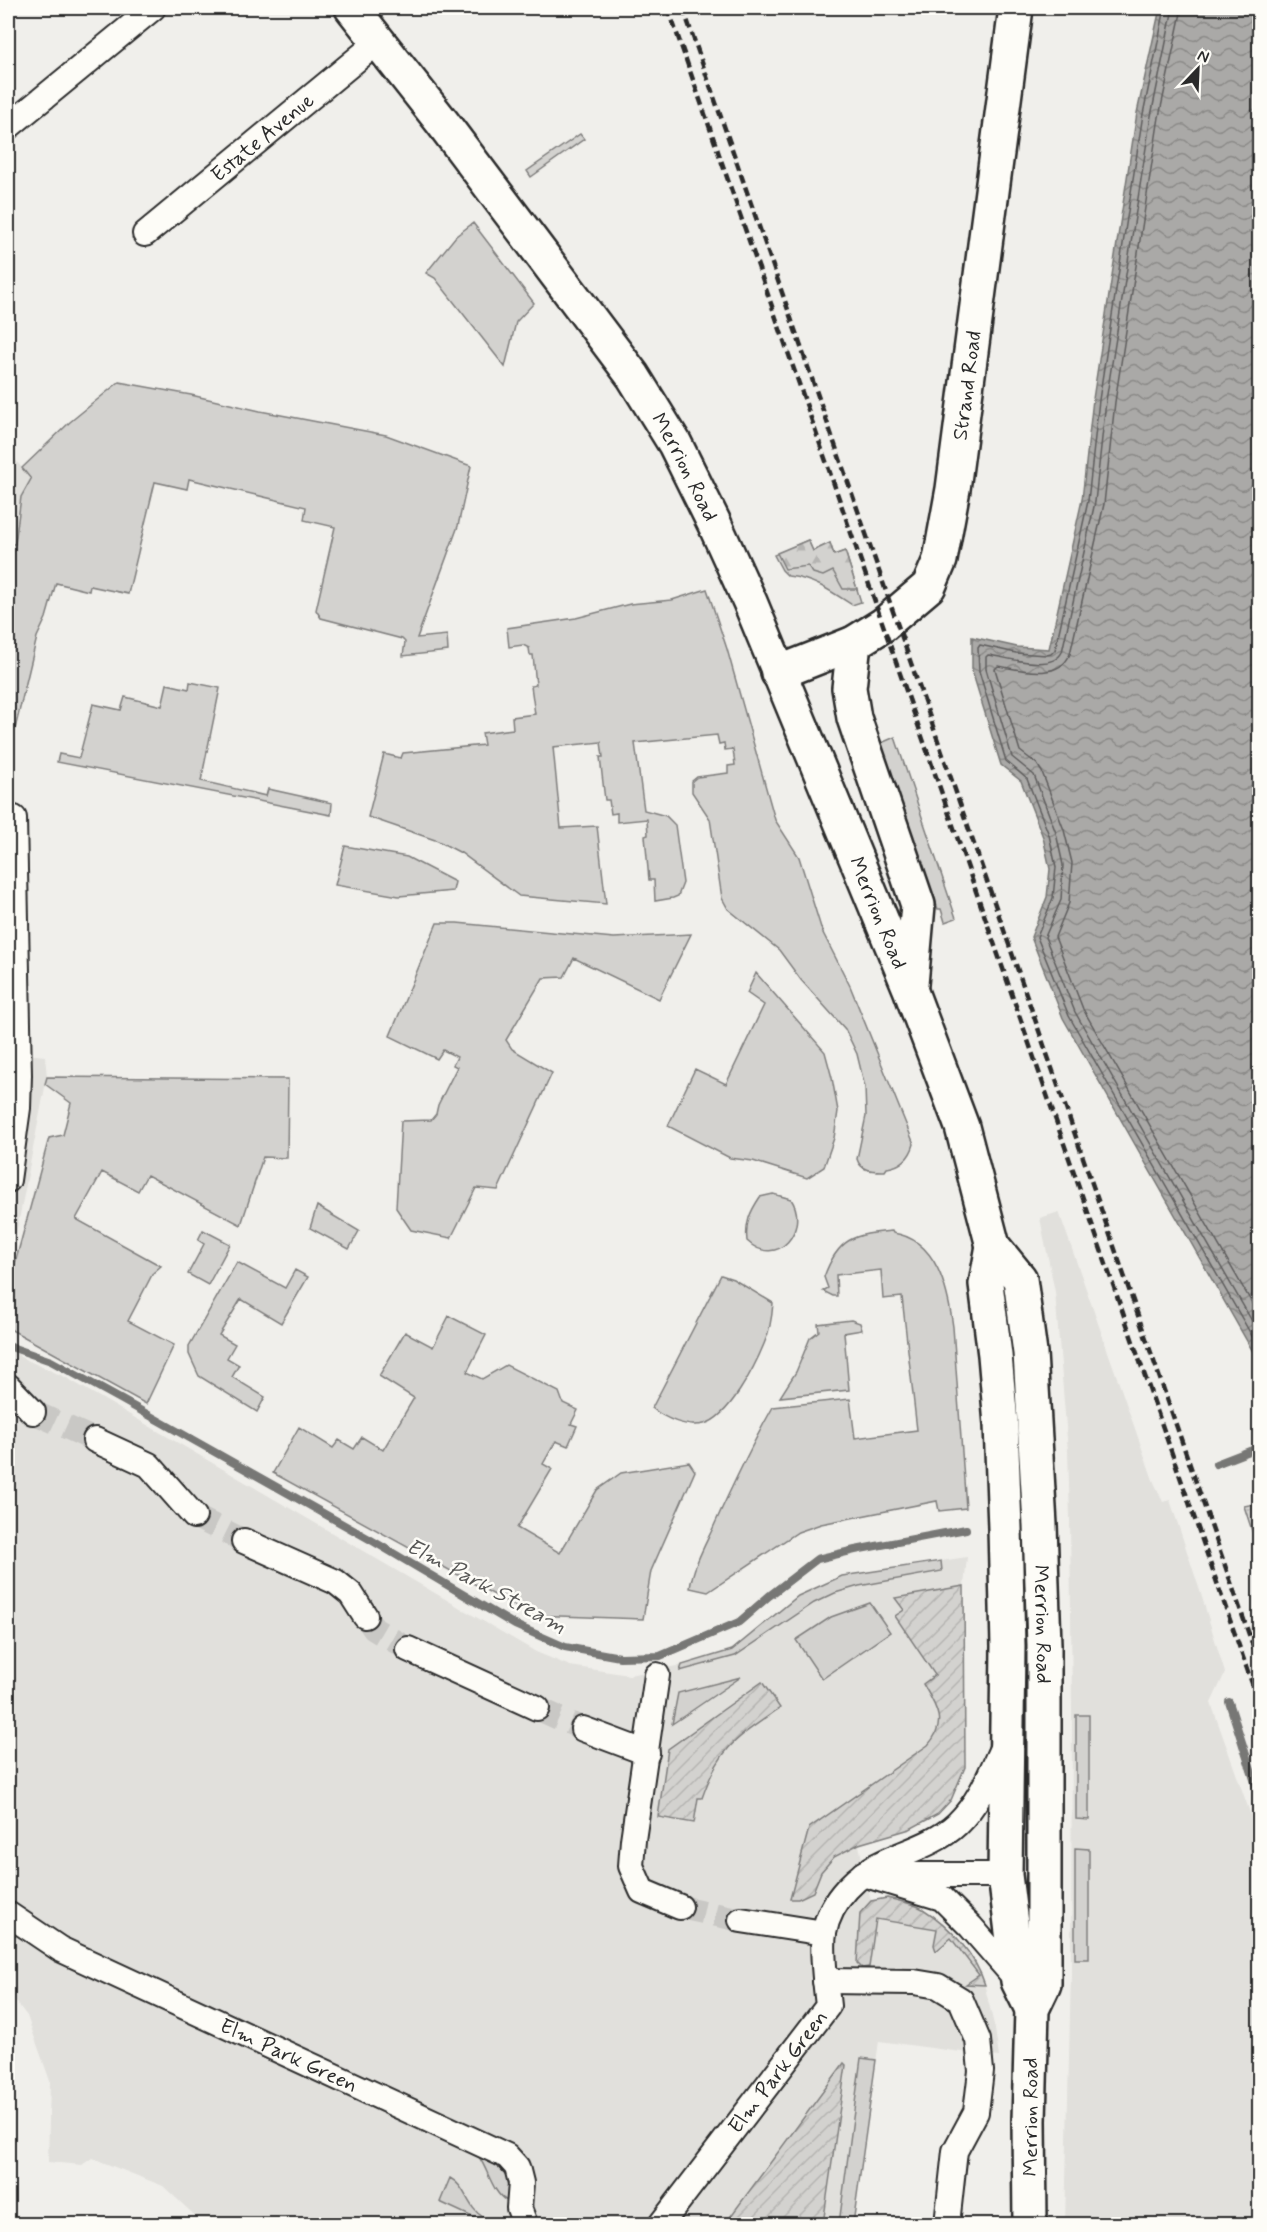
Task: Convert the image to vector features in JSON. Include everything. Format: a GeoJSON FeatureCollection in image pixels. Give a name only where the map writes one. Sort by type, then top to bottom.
{"type":"FeatureCollection","features":[{"type":"Feature","properties":{"kind":"main road","name":"Merrion Road"},"geometry":{"type":"LineString","coordinates":[[352,8],[442,122],[633,376],[675,444],[750,602],[910,989],[962,1127],[993,1246],[1020,1279],[1030,1353],[1044,1645],[1044,1984],[1025,1995]]}},
{"type":"Feature","properties":{"kind":"main road","name":"Strand Road"},"geometry":{"type":"LineString","coordinates":[[778,673],[854,644],[883,625],[929,585],[940,560],[953,489],[1016,8]]}},
{"type":"Feature","properties":{"kind":"main road","name":"Merrion Road"},"geometry":{"type":"LineString","coordinates":[[854,644],[849,688],[854,718],[918,905],[910,989]]}},
{"type":"Feature","properties":{"kind":"main road","name":"Merrion Road"},"geometry":{"type":"LineString","coordinates":[[993,1246],[986,1284],[1001,1424],[1008,1646],[1005,1875],[1025,1995],[1030,2224]]}},
{"type":"Feature","properties":{"kind":"main road"},"geometry":{"type":"LineString","coordinates":[[1005,1875],[1044,1875]]}},
{"type":"Feature","properties":{"kind":"street"},"geometry":{"type":"LineString","coordinates":[[8,127],[153,8]]}},
{"type":"Feature","properties":{"kind":"street","name":"Estate Avenue"},"geometry":{"type":"LineString","coordinates":[[146,234],[379,41]]}},
{"type":"Feature","properties":{"kind":"street"},"geometry":{"type":"LineString","coordinates":[[8,1180],[18,1107],[19,1075],[14,818]]}},
{"type":"Feature","properties":{"kind":"street"},"geometry":{"type":"LineString","coordinates":[[8,1386],[33,1412]]}},
{"type":"Feature","properties":{"kind":"street"},"geometry":{"type":"LineString","coordinates":[[95,1440],[148,1465],[194,1516]]}},
{"type":"Feature","properties":{"kind":"street"},"geometry":{"type":"LineString","coordinates":[[244,1541],[336,1582],[351,1594],[365,1616]]}},
{"type":"Feature","properties":{"kind":"street"},"geometry":{"type":"LineString","coordinates":[[408,1648],[537,1708]]}},
{"type":"Feature","properties":{"kind":"street"},"geometry":{"type":"LineString","coordinates":[[657,1675],[631,1866],[642,1891],[680,1907]]}},
{"type":"Feature","properties":{"kind":"street"},"geometry":{"type":"LineString","coordinates":[[583,1729],[647,1753]]}},
{"type":"Feature","properties":{"kind":"street","name":"Merrion Road"},"geometry":{"type":"LineString","coordinates":[[863,1874],[885,1861],[926,1845],[956,1825],[979,1798],[1007,1736]]}},
{"type":"Feature","properties":{"kind":"street"},"geometry":{"type":"LineString","coordinates":[[863,1874],[1005,1875]]}},
{"type":"Feature","properties":{"kind":"street"},"geometry":{"type":"LineString","coordinates":[[863,1874],[942,1898],[971,1927],[1025,1995]]}},
{"type":"Feature","properties":{"kind":"street","name":"Elm Park Green"},"geometry":{"type":"LineString","coordinates":[[661,2224],[828,2006],[824,1933],[837,1900],[863,1874]]}},
{"type":"Feature","properties":{"kind":"street","name":"Elm Park Green"},"geometry":{"type":"LineString","coordinates":[[8,1914],[60,1949],[507,2156],[517,2167],[521,2183],[519,2208],[525,2224]]}},
{"type":"Feature","properties":{"kind":"street"},"geometry":{"type":"LineString","coordinates":[[741,1920],[824,1933]]}},
{"type":"Feature","properties":{"kind":"street"},"geometry":{"type":"LineString","coordinates":[[825,1981],[914,1982],[938,1986],[961,2000],[978,2040],[981,2071],[976,2112],[956,2151],[947,2224]]}},
{"type":"Feature","properties":{"kind":"shaded area"},"geometry":{"type":"Polygon","coordinates":[[[8,451],[31,479],[21,497],[15,544],[8,544],[8,451]]]}},
{"type":"Feature","properties":{"kind":"shaded area"},"geometry":{"type":"Polygon","coordinates":[[[8,1052],[45,1056],[47,1077],[8,1276],[8,1052]]]}},
{"type":"Feature","properties":{"kind":"shaded area"},"geometry":{"type":"Polygon","coordinates":[[[1059,1212],[1153,1480],[1163,1502],[1170,1500],[1201,1594],[1225,1673],[1211,1703],[1259,1838],[1259,2224],[1065,2224],[1071,1973],[1070,1518],[1068,1451],[1055,1292],[1040,1218],[1059,1212]]]}},
{"type":"Feature","properties":{"kind":"shaded area"},"geometry":{"type":"Polygon","coordinates":[[[8,1340],[20,1357],[65,1377],[536,1652],[570,1666],[629,1675],[682,1665],[732,1650],[798,1596],[842,1576],[967,1557],[964,1586],[965,1767],[951,1800],[938,1814],[910,1829],[859,1845],[871,1901],[887,1898],[921,1908],[954,1934],[965,1947],[983,1979],[999,2057],[879,2041],[853,2224],[204,2224],[163,2186],[92,2158],[82,2165],[48,2162],[50,2081],[27,2016],[8,1991],[8,1340]]]}},
{"type":"Feature","properties":{"kind":"green space"},"geometry":{"type":"Polygon","coordinates":[[[580,134],[584,139],[531,177],[527,171],[580,134]]]}},
{"type":"Feature","properties":{"kind":"green space"},"geometry":{"type":"Polygon","coordinates":[[[473,223],[534,303],[516,322],[505,367],[435,278],[426,273],[456,236],[473,223]]]}},
{"type":"Feature","properties":{"kind":"green space"},"geometry":{"type":"Polygon","coordinates":[[[119,382],[386,435],[471,466],[458,526],[417,638],[447,635],[448,651],[403,656],[405,642],[402,639],[321,618],[316,610],[335,527],[304,520],[306,507],[189,479],[187,489],[155,482],[128,594],[90,586],[89,591],[56,583],[46,618],[37,637],[8,758],[8,544],[15,544],[21,497],[31,479],[22,468],[70,422],[119,382]]]}},
{"type":"Feature","properties":{"kind":"green space"},"geometry":{"type":"Polygon","coordinates":[[[808,540],[813,551],[830,543],[834,555],[845,551],[861,602],[852,605],[822,586],[788,576],[782,570],[774,555],[808,540]]]}},
{"type":"Feature","properties":{"kind":"green space"},"geometry":{"type":"Polygon","coordinates":[[[808,540],[813,551],[830,543],[834,555],[845,551],[857,589],[843,589],[833,571],[823,576],[813,573],[808,566],[785,569],[777,553],[808,540]]]}},
{"type":"Feature","properties":{"kind":"green space"},"geometry":{"type":"Polygon","coordinates":[[[707,589],[727,649],[775,820],[799,857],[822,931],[850,986],[914,1144],[905,1160],[885,1171],[864,1169],[857,1159],[866,1116],[865,1087],[857,1054],[845,1029],[801,980],[779,950],[728,909],[722,898],[710,819],[692,792],[692,781],[697,777],[728,773],[728,766],[735,765],[733,749],[725,750],[724,743],[719,744],[717,735],[635,743],[644,810],[666,816],[675,825],[683,883],[678,896],[673,898],[655,901],[654,880],[649,880],[645,836],[648,835],[647,819],[617,822],[617,813],[611,814],[609,800],[605,800],[600,757],[603,757],[601,742],[553,747],[561,828],[597,826],[606,904],[519,896],[461,853],[438,841],[368,817],[384,754],[401,758],[403,753],[484,745],[482,733],[513,729],[512,717],[535,714],[531,686],[536,685],[533,655],[530,655],[529,648],[523,645],[509,647],[507,628],[576,618],[630,604],[672,600],[707,589]]]}},
{"type":"Feature","properties":{"kind":"green space"},"geometry":{"type":"Polygon","coordinates":[[[190,682],[220,688],[201,781],[266,796],[268,789],[332,803],[331,815],[57,762],[59,754],[79,758],[93,704],[121,710],[125,697],[162,706],[167,684],[189,689],[190,682]]]}},
{"type":"Feature","properties":{"kind":"green space"},"geometry":{"type":"Polygon","coordinates":[[[895,737],[956,918],[945,922],[941,909],[938,909],[879,744],[895,737]]]}},
{"type":"Feature","properties":{"kind":"green space"},"geometry":{"type":"Polygon","coordinates":[[[345,846],[407,857],[455,882],[453,891],[399,896],[335,885],[345,846]]]}},
{"type":"Feature","properties":{"kind":"green space"},"geometry":{"type":"Polygon","coordinates":[[[437,923],[614,938],[691,934],[659,999],[574,958],[564,977],[543,978],[506,1040],[512,1049],[552,1073],[498,1190],[476,1188],[451,1238],[411,1230],[396,1208],[401,1121],[431,1120],[436,1114],[438,1105],[457,1067],[453,1065],[457,1057],[443,1050],[437,1059],[390,1036],[437,923]]]}},
{"type":"Feature","properties":{"kind":"green space"},"geometry":{"type":"Polygon","coordinates":[[[756,973],[825,1052],[832,1078],[838,1111],[834,1138],[824,1167],[807,1178],[753,1161],[730,1158],[668,1126],[695,1069],[726,1084],[764,1005],[747,993],[756,973]]]}},
{"type":"Feature","properties":{"kind":"green space"},"geometry":{"type":"Polygon","coordinates":[[[47,1077],[288,1079],[287,1158],[263,1157],[241,1225],[147,1175],[138,1191],[102,1172],[76,1219],[161,1266],[153,1273],[128,1321],[174,1345],[146,1404],[8,1328],[8,1289],[49,1138],[63,1135],[71,1103],[45,1084],[47,1077]]]}},
{"type":"Feature","properties":{"kind":"green space"},"geometry":{"type":"Polygon","coordinates":[[[773,1194],[791,1199],[796,1210],[796,1222],[794,1233],[788,1242],[770,1251],[759,1249],[747,1241],[747,1229],[751,1213],[760,1197],[773,1194]]]}},
{"type":"Feature","properties":{"kind":"green space"},"geometry":{"type":"Polygon","coordinates":[[[317,1206],[359,1231],[349,1249],[310,1228],[317,1206]]]}},
{"type":"Feature","properties":{"kind":"green space"},"geometry":{"type":"Polygon","coordinates":[[[203,1230],[230,1244],[208,1285],[188,1274],[204,1244],[198,1240],[203,1230]]]}},
{"type":"Feature","properties":{"kind":"green space"},"geometry":{"type":"Polygon","coordinates":[[[892,1231],[908,1237],[930,1256],[938,1268],[948,1298],[953,1327],[966,1508],[939,1511],[937,1501],[821,1524],[798,1532],[708,1592],[690,1588],[703,1550],[742,1466],[773,1407],[850,1399],[855,1438],[917,1430],[902,1297],[883,1299],[881,1270],[836,1275],[837,1296],[823,1291],[828,1288],[824,1277],[829,1264],[842,1246],[867,1234],[892,1231]]]}},
{"type":"Feature","properties":{"kind":"green space"},"geometry":{"type":"Polygon","coordinates":[[[237,1262],[285,1288],[295,1270],[308,1277],[281,1323],[241,1299],[219,1335],[235,1344],[227,1358],[239,1365],[232,1377],[265,1397],[257,1412],[199,1376],[189,1354],[189,1346],[237,1262]]]}},
{"type":"Feature","properties":{"kind":"green space"},"geometry":{"type":"Polygon","coordinates":[[[721,1275],[733,1279],[773,1303],[769,1329],[760,1354],[732,1402],[713,1420],[697,1425],[684,1424],[663,1416],[652,1408],[721,1275]]]}},
{"type":"Feature","properties":{"kind":"green space"},"geometry":{"type":"Polygon","coordinates":[[[449,1316],[486,1335],[467,1372],[482,1379],[506,1365],[559,1392],[563,1403],[578,1410],[571,1424],[577,1426],[568,1446],[556,1441],[543,1464],[552,1469],[517,1528],[560,1553],[597,1490],[621,1473],[689,1462],[695,1471],[651,1571],[643,1619],[531,1615],[273,1473],[299,1427],[333,1448],[339,1440],[354,1449],[362,1437],[383,1450],[414,1398],[379,1376],[405,1332],[433,1347],[449,1316]]]}},
{"type":"Feature","properties":{"kind":"green space"},"geometry":{"type":"Polygon","coordinates":[[[851,1320],[860,1323],[862,1330],[844,1333],[849,1390],[780,1397],[796,1372],[810,1338],[819,1331],[818,1324],[851,1320]]]}},
{"type":"Feature","properties":{"kind":"green space"},"geometry":{"type":"Polygon","coordinates":[[[1260,1503],[1259,1552],[1244,1506],[1260,1503]]]}},
{"type":"Feature","properties":{"kind":"green space"},"geometry":{"type":"Polygon","coordinates":[[[941,1561],[942,1571],[859,1586],[835,1593],[814,1603],[735,1656],[680,1671],[682,1665],[732,1650],[798,1596],[842,1576],[941,1561]]]}},
{"type":"Feature","properties":{"kind":"green space"},"geometry":{"type":"Polygon","coordinates":[[[964,1586],[965,1767],[951,1800],[938,1814],[910,1829],[859,1844],[834,1857],[821,1872],[813,1892],[798,1899],[790,1899],[809,1828],[928,1745],[937,1729],[939,1722],[936,1707],[923,1684],[935,1675],[895,1616],[904,1610],[895,1598],[964,1586]]]}},
{"type":"Feature","properties":{"kind":"green space"},"geometry":{"type":"Polygon","coordinates":[[[870,1603],[890,1632],[822,1679],[796,1640],[831,1617],[870,1603]]]}},
{"type":"Feature","properties":{"kind":"green space"},"geometry":{"type":"Polygon","coordinates":[[[741,1677],[681,1718],[672,1724],[678,1693],[741,1677]]]}},
{"type":"Feature","properties":{"kind":"green space"},"geometry":{"type":"Polygon","coordinates":[[[762,1682],[780,1708],[741,1736],[723,1755],[702,1798],[698,1798],[694,1823],[658,1817],[668,1749],[762,1682]]]}},
{"type":"Feature","properties":{"kind":"green space"},"geometry":{"type":"Polygon","coordinates":[[[1076,1715],[1089,1715],[1089,1820],[1076,1819],[1076,1715]]]}},
{"type":"Feature","properties":{"kind":"green space"},"geometry":{"type":"Polygon","coordinates":[[[1075,1848],[1089,1849],[1089,1959],[1075,1959],[1075,1848]]]}},
{"type":"Feature","properties":{"kind":"green space"},"geometry":{"type":"Polygon","coordinates":[[[887,1898],[919,1907],[943,1924],[975,1962],[985,1985],[966,1984],[979,1975],[951,1938],[936,1951],[934,1945],[937,1929],[876,1919],[869,1967],[862,1968],[857,1963],[860,1913],[871,1901],[887,1898]]]}},
{"type":"Feature","properties":{"kind":"green space"},"geometry":{"type":"Polygon","coordinates":[[[861,2058],[876,2060],[853,2224],[839,2224],[861,2058]]]}},
{"type":"Feature","properties":{"kind":"green space"},"geometry":{"type":"Polygon","coordinates":[[[844,2063],[846,2065],[823,2224],[725,2224],[844,2063]]]}},
{"type":"Feature","properties":{"kind":"green space"},"geometry":{"type":"Polygon","coordinates":[[[479,2157],[504,2172],[509,2184],[507,2201],[494,2187],[479,2157]]]}},
{"type":"Feature","properties":{"kind":"green space"},"geometry":{"type":"Polygon","coordinates":[[[450,2178],[460,2186],[473,2208],[483,2217],[481,2221],[440,2202],[450,2178]]]}},
{"type":"Feature","properties":{"kind":"water"},"geometry":{"type":"Polygon","coordinates":[[[1160,8],[1259,8],[1259,1367],[1256,1357],[1063,1018],[1031,937],[1047,897],[1050,869],[1043,837],[1021,781],[1001,765],[972,671],[972,637],[1017,647],[1049,649],[1082,500],[1093,399],[1137,113],[1160,8]]]}},
{"type":"Feature","properties":{"kind":"waterway","name":"Elm Park Stream"},"geometry":{"type":"LineString","coordinates":[[11,1347],[51,1361],[371,1540],[515,1625],[565,1647],[620,1657],[660,1656],[739,1622],[817,1559],[966,1529]]}},
{"type":"Feature","properties":{"kind":"waterway","name":"Elm Park Stream"},"geometry":{"type":"LineString","coordinates":[[1216,1464],[1260,1447]]}},
{"type":"Feature","properties":{"kind":"waterway"},"geometry":{"type":"LineString","coordinates":[[1229,1702],[1260,1798]]}},
{"type":"Feature","properties":{"kind":"tunnel"},"geometry":{"type":"LineString","coordinates":[[33,1412],[95,1440]]}},
{"type":"Feature","properties":{"kind":"tunnel"},"geometry":{"type":"LineString","coordinates":[[194,1516],[244,1541]]}},
{"type":"Feature","properties":{"kind":"tunnel"},"geometry":{"type":"LineString","coordinates":[[365,1616],[374,1629],[408,1649]]}},
{"type":"Feature","properties":{"kind":"tunnel"},"geometry":{"type":"LineString","coordinates":[[537,1708],[583,1729]]}},
{"type":"Feature","properties":{"kind":"tunnel"},"geometry":{"type":"LineString","coordinates":[[680,1907],[741,1920]]}},
{"type":"Feature","properties":{"kind":"railway"},"geometry":{"type":"LineString","coordinates":[[668,8],[1260,1706]]}},
{"type":"Feature","properties":{"kind":"railway"},"geometry":{"type":"LineString","coordinates":[[683,8],[1260,1666]]}}]}
